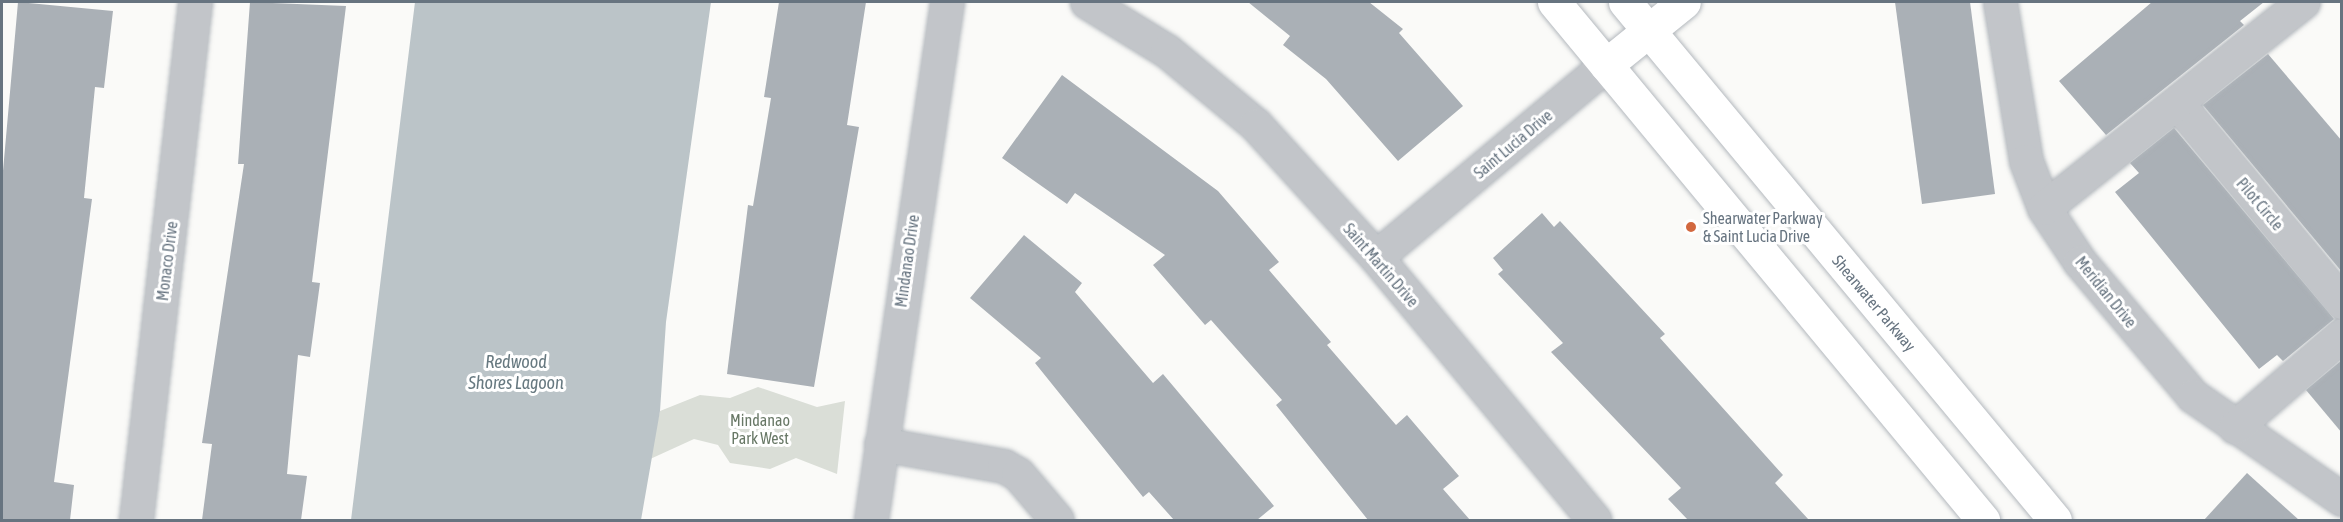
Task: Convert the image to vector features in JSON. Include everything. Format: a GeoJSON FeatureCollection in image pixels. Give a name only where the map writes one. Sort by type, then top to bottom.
{"type":"FeatureCollection","features":[{"type":"Feature","properties":{"kind":"main road"},"geometry":{"type":"LineString","coordinates":[[1554,2],[1983,520]]}},
{"type":"Feature","properties":{"kind":"main road","name":"Shearwater Parkway"},"geometry":{"type":"LineString","coordinates":[[1625,2],[2055,520]]}},
{"type":"Feature","properties":{"kind":"main road","name":"Saint Lucia Drive"},"geometry":{"type":"LineString","coordinates":[[1606,64],[1683,2]]}},
{"type":"Feature","properties":{"kind":"street","name":"Monaco Drive"},"geometry":{"type":"LineString","coordinates":[[136,520],[195,2]]}},
{"type":"Feature","properties":{"kind":"street","name":"Mindanao Drive"},"geometry":{"type":"LineString","coordinates":[[871,520],[947,2]]}},
{"type":"Feature","properties":{"kind":"street","name":"Saint Martin Drive"},"geometry":{"type":"LineString","coordinates":[[1087,2],[1143,34],[1256,125],[1376,257],[1594,520]]}},
{"type":"Feature","properties":{"kind":"street","name":"Meridian Drive"},"geometry":{"type":"LineString","coordinates":[[2000,2],[2020,138],[2044,208],[2080,262],[2193,396],[2342,499]]}},
{"type":"Feature","properties":{"kind":"street"},"geometry":{"type":"LineString","coordinates":[[2044,208],[2179,105],[2303,2]]}},
{"type":"Feature","properties":{"kind":"street","name":"Saint Lucia Drive"},"geometry":{"type":"LineString","coordinates":[[1376,257],[1606,64]]}},
{"type":"Feature","properties":{"kind":"street","name":"Pilot Circle"},"geometry":{"type":"LineString","coordinates":[[2179,105],[2342,302]]}},
{"type":"Feature","properties":{"kind":"street"},"geometry":{"type":"LineString","coordinates":[[2235,427],[2342,335]]}},
{"type":"Feature","properties":{"kind":"street"},"geometry":{"type":"LineString","coordinates":[[881,444],[1004,466],[1018,474],[1057,520]]}},
{"type":"Feature","properties":{"kind":"green space","name":"Mindanao Park West"},"geometry":{"type":"Polygon","coordinates":[[[758,387],[817,407],[845,401],[837,474],[796,458],[770,469],[730,463],[718,445],[694,439],[648,460],[660,411],[700,395],[730,398],[758,387]]]}},
{"type":"Feature","properties":{"kind":"water","name":"Redwood Shores Lagoon"},"geometry":{"type":"Polygon","coordinates":[[[415,2],[711,2],[666,322],[660,411],[641,520],[351,520],[415,2]]]}},
{"type":"Feature","properties":{"kind":"building"},"geometry":{"type":"Polygon","coordinates":[[[18,2],[113,11],[104,88],[95,87],[84,198],[92,199],[54,482],[74,485],[70,520],[2,520],[2,182],[18,2]]]}},
{"type":"Feature","properties":{"kind":"building"},"geometry":{"type":"Polygon","coordinates":[[[250,2],[346,6],[312,282],[320,283],[310,357],[298,355],[287,474],[307,476],[301,520],[202,520],[212,444],[202,443],[244,164],[238,164],[250,2]]]}},
{"type":"Feature","properties":{"kind":"building"},"geometry":{"type":"Polygon","coordinates":[[[779,2],[866,2],[847,125],[859,127],[814,387],[727,374],[748,205],[753,206],[771,98],[764,97],[779,2]]]}},
{"type":"Feature","properties":{"kind":"building"},"geometry":{"type":"Polygon","coordinates":[[[1248,2],[1369,2],[1403,29],[1399,33],[1463,106],[1398,161],[1326,79],[1283,45],[1290,36],[1248,2]]]}},
{"type":"Feature","properties":{"kind":"building"},"geometry":{"type":"Polygon","coordinates":[[[1895,2],[1970,2],[1995,194],[1922,204],[1895,2]]]}},
{"type":"Feature","properties":{"kind":"building"},"geometry":{"type":"Polygon","coordinates":[[[2152,2],[2264,2],[2240,21],[2244,25],[2106,135],[2059,81],[2152,2]]]}},
{"type":"Feature","properties":{"kind":"building"},"geometry":{"type":"Polygon","coordinates":[[[2268,54],[2342,141],[2342,272],[2203,105],[2268,54]]]}},
{"type":"Feature","properties":{"kind":"building"},"geometry":{"type":"Polygon","coordinates":[[[1062,75],[1218,191],[1279,262],[1269,270],[1331,342],[1327,345],[1396,425],[1407,415],[1459,476],[1443,489],[1470,520],[1368,520],[1276,405],[1282,400],[1211,320],[1205,325],[1153,265],[1165,255],[1075,193],[1067,204],[1002,158],[1062,75]]]}},
{"type":"Feature","properties":{"kind":"building"},"geometry":{"type":"Polygon","coordinates":[[[2174,128],[2334,319],[2283,361],[2277,355],[2259,369],[2115,192],[2139,173],[2130,163],[2174,128]]]}},
{"type":"Feature","properties":{"kind":"building"},"geometry":{"type":"Polygon","coordinates":[[[1542,213],[1554,227],[1560,221],[1665,334],[1660,338],[1783,475],[1775,483],[1809,520],[1688,520],[1668,499],[1681,488],[1551,352],[1563,343],[1498,274],[1503,270],[1493,258],[1542,213]]]}},
{"type":"Feature","properties":{"kind":"building"},"geometry":{"type":"Polygon","coordinates":[[[1024,235],[1082,283],[1075,292],[1153,383],[1163,374],[1274,506],[1257,520],[1174,520],[1149,492],[1143,497],[1035,363],[1041,358],[970,298],[1024,235]]]}},
{"type":"Feature","properties":{"kind":"building"},"geometry":{"type":"Polygon","coordinates":[[[2342,360],[2342,433],[2306,390],[2342,360]]]}},
{"type":"Feature","properties":{"kind":"building"},"geometry":{"type":"Polygon","coordinates":[[[2247,473],[2299,520],[2204,520],[2247,473]]]}},
{"type":"Feature","properties":{"kind":"place","name":"Shearwater Parkway & Saint Lucia Drive"},"geometry":{"type":"Point","coordinates":[1691,227]}}]}
